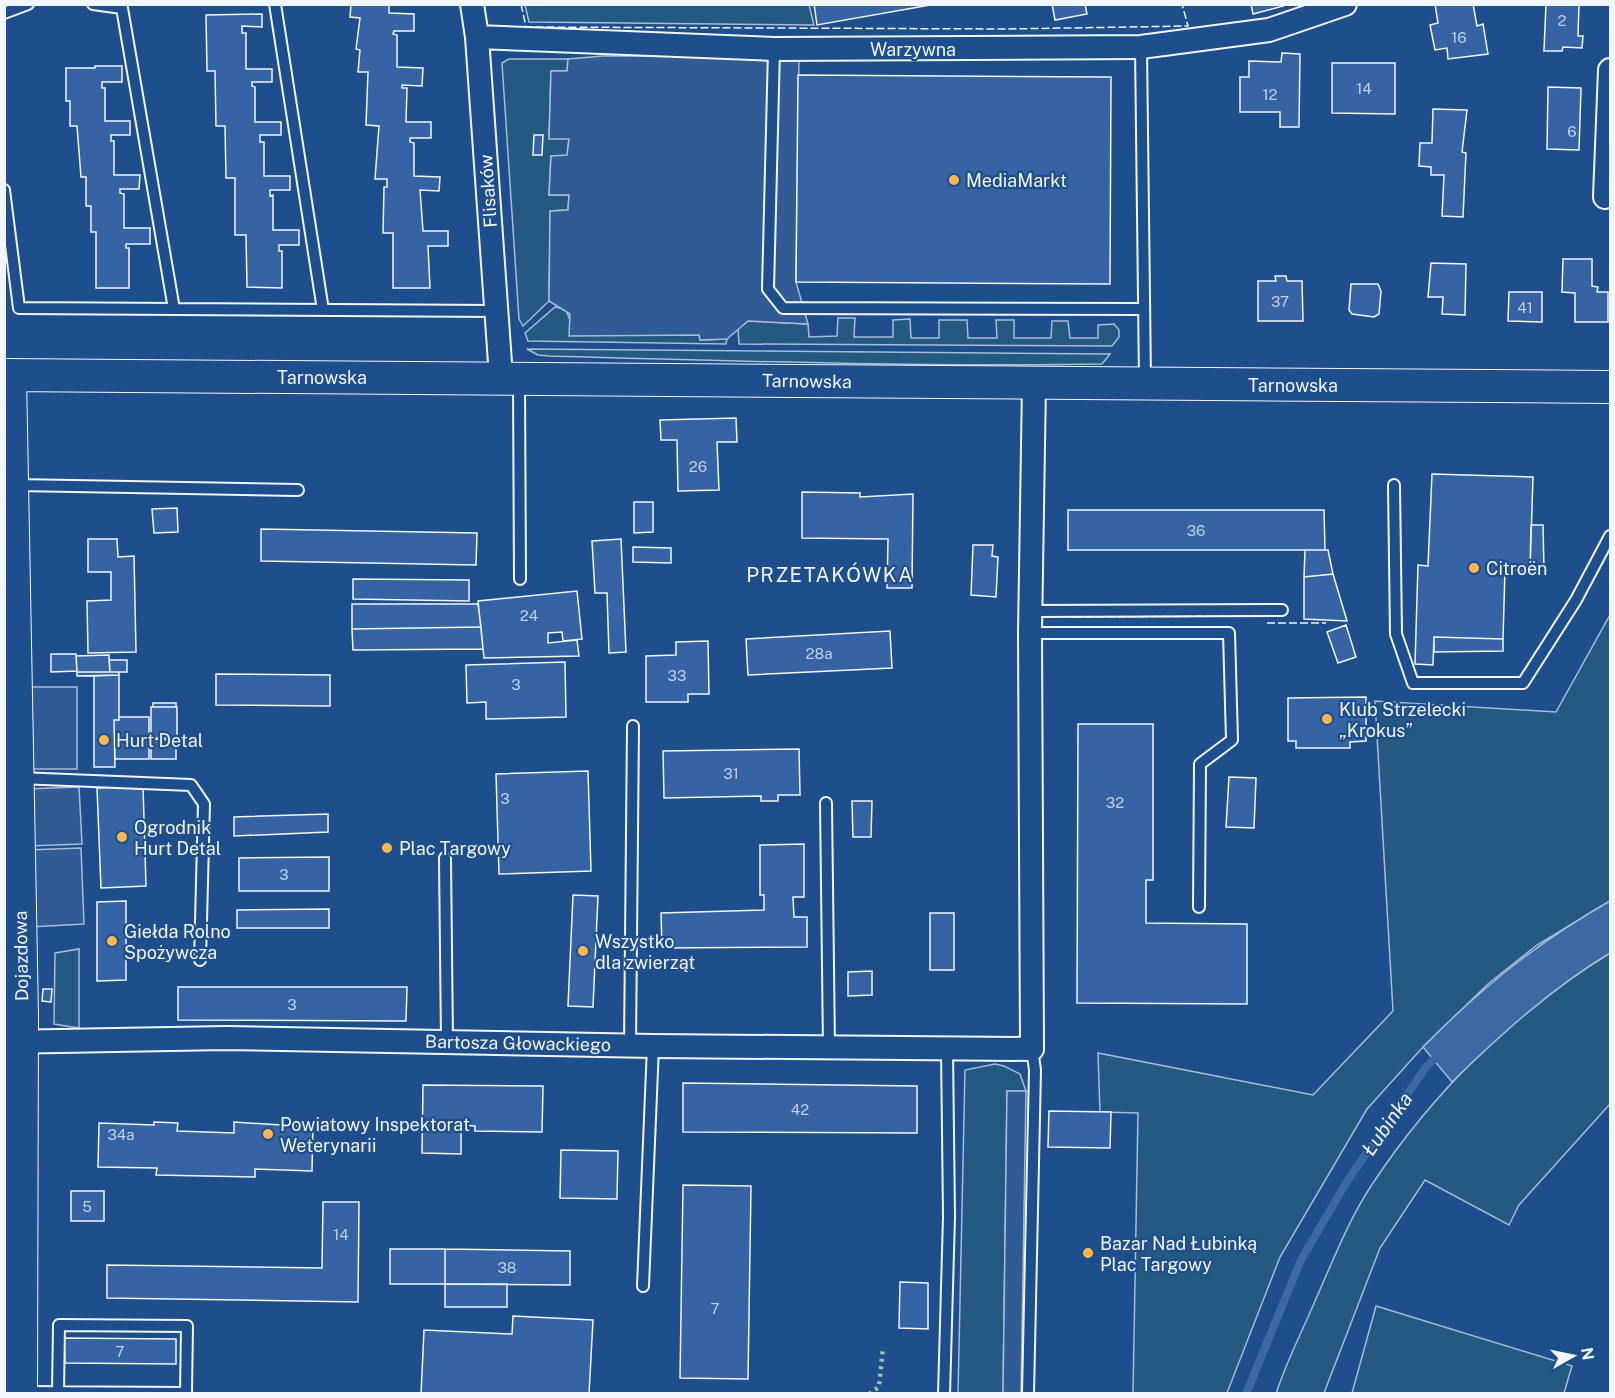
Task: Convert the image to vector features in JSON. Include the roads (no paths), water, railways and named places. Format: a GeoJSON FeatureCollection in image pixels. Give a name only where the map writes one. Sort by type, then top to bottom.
{"type":"FeatureCollection","features":[{"type":"Feature","properties":{"kind":"main road","name":"Tarnowska"},"geometry":{"type":"LineString","coordinates":[[7,375],[1611,387]]}},
{"type":"Feature","properties":{"kind":"main road","name":"Dojazdowa"},"geometry":{"type":"LineString","coordinates":[[7,375],[13,485],[11,674],[18,778],[13,1042],[21,1393]]}},
{"type":"Feature","properties":{"kind":"street","name":"Flisaków"},"geometry":{"type":"LineString","coordinates":[[472,4],[477,37],[497,311],[510,377]]}},
{"type":"Feature","properties":{"kind":"street","name":"Warzywna"},"geometry":{"type":"LineString","coordinates":[[477,37],[774,49],[1141,47],[1269,30],[1345,4]]}},
{"type":"Feature","properties":{"kind":"street"},"geometry":{"type":"LineString","coordinates":[[1605,198],[1611,70]]}},
{"type":"Feature","properties":{"kind":"street"},"geometry":{"type":"LineString","coordinates":[[1032,1049],[1030,633],[1034,384]]}},
{"type":"Feature","properties":{"kind":"street","name":"Bartosza Głowackiego"},"geometry":{"type":"LineString","coordinates":[[13,1042],[226,1038],[630,1046],[1032,1049]]}},
{"type":"Feature","properties":{"kind":"lane"},"geometry":{"type":"LineString","coordinates":[[4,14],[28,4]]}},
{"type":"Feature","properties":{"kind":"lane"},"geometry":{"type":"LineString","coordinates":[[93,4],[122,8],[174,309]]}},
{"type":"Feature","properties":{"kind":"lane"},"geometry":{"type":"LineString","coordinates":[[275,4],[323,310]]}},
{"type":"Feature","properties":{"kind":"lane"},"geometry":{"type":"LineString","coordinates":[[1141,47],[1145,384]]}},
{"type":"Feature","properties":{"kind":"lane"},"geometry":{"type":"LineString","coordinates":[[774,49],[768,289],[783,308],[1144,309]]}},
{"type":"Feature","properties":{"kind":"lane"},"geometry":{"type":"LineString","coordinates":[[4,190],[19,308],[497,311]]}},
{"type":"Feature","properties":{"kind":"lane"},"geometry":{"type":"LineString","coordinates":[[510,377],[520,579]]}},
{"type":"Feature","properties":{"kind":"lane"},"geometry":{"type":"LineString","coordinates":[[13,485],[298,490]]}},
{"type":"Feature","properties":{"kind":"lane"},"geometry":{"type":"LineString","coordinates":[[1394,485],[1396,634],[1413,683],[1523,683],[1576,600],[1611,536]]}},
{"type":"Feature","properties":{"kind":"lane"},"geometry":{"type":"LineString","coordinates":[[1031,611],[1282,610]]}},
{"type":"Feature","properties":{"kind":"lane"},"geometry":{"type":"LineString","coordinates":[[1030,633],[1229,633],[1232,740],[1200,764],[1199,907]]}},
{"type":"Feature","properties":{"kind":"lane"},"geometry":{"type":"LineString","coordinates":[[630,1046],[633,726]]}},
{"type":"Feature","properties":{"kind":"lane"},"geometry":{"type":"LineString","coordinates":[[18,778],[191,785],[204,804],[200,960]]}},
{"type":"Feature","properties":{"kind":"lane"},"geometry":{"type":"LineString","coordinates":[[826,803],[829,1048]]}},
{"type":"Feature","properties":{"kind":"lane"},"geometry":{"type":"LineString","coordinates":[[445,858],[447,1041]]}},
{"type":"Feature","properties":{"kind":"lane"},"geometry":{"type":"LineString","coordinates":[[643,1286],[652,1046]]}},
{"type":"Feature","properties":{"kind":"lane"},"geometry":{"type":"LineString","coordinates":[[944,1394],[950,1217],[947,1049]]}},
{"type":"Feature","properties":{"kind":"lane"},"geometry":{"type":"LineString","coordinates":[[1028,1394],[1035,1071],[1032,1049]]}},
{"type":"Feature","properties":{"kind":"lane"},"geometry":{"type":"LineString","coordinates":[[21,1393],[186,1393],[187,1326],[59,1325],[58,1392]]}},
{"type":"Feature","properties":{"kind":"waterway","name":"Łubinka"},"geometry":{"type":"LineString","coordinates":[[1246,1394],[1301,1260],[1346,1183],[1426,1067],[1441,1053]]}},
{"type":"Feature","properties":{"kind":"place","name":"MediaMarkt"},"geometry":{"type":"Point","coordinates":[954,180]}},
{"type":"Feature","properties":{"kind":"place","name":"Citroën"},"geometry":{"type":"Point","coordinates":[1474,568]}},
{"type":"Feature","properties":{"kind":"place","name":"Klub Strzelecki „Krokus”"},"geometry":{"type":"Point","coordinates":[1327,719]}},
{"type":"Feature","properties":{"kind":"place","name":"Hurt Detal"},"geometry":{"type":"Point","coordinates":[104,740]}},
{"type":"Feature","properties":{"kind":"place","name":"Ogrodnik Hurt Detal"},"geometry":{"type":"Point","coordinates":[122,837]}},
{"type":"Feature","properties":{"kind":"place","name":"Plac Targowy"},"geometry":{"type":"Point","coordinates":[387,848]}},
{"type":"Feature","properties":{"kind":"place","name":"Giełda Rolno Spożywcza"},"geometry":{"type":"Point","coordinates":[112,941]}},
{"type":"Feature","properties":{"kind":"place","name":"Wszystko dla zwierząt"},"geometry":{"type":"Point","coordinates":[583,951]}},
{"type":"Feature","properties":{"kind":"place","name":"Powiatowy Inspektorat Weterynarii"},"geometry":{"type":"Point","coordinates":[268,1134]}},
{"type":"Feature","properties":{"kind":"place","name":"Bazar Nad Łubinką Plac Targowy"},"geometry":{"type":"Point","coordinates":[1088,1253]}},
{"type":"Feature","properties":{"kind":"district","name":"PRZETAKÓWKA"},"geometry":{"type":"Point","coordinates":[830,575]}}]}
